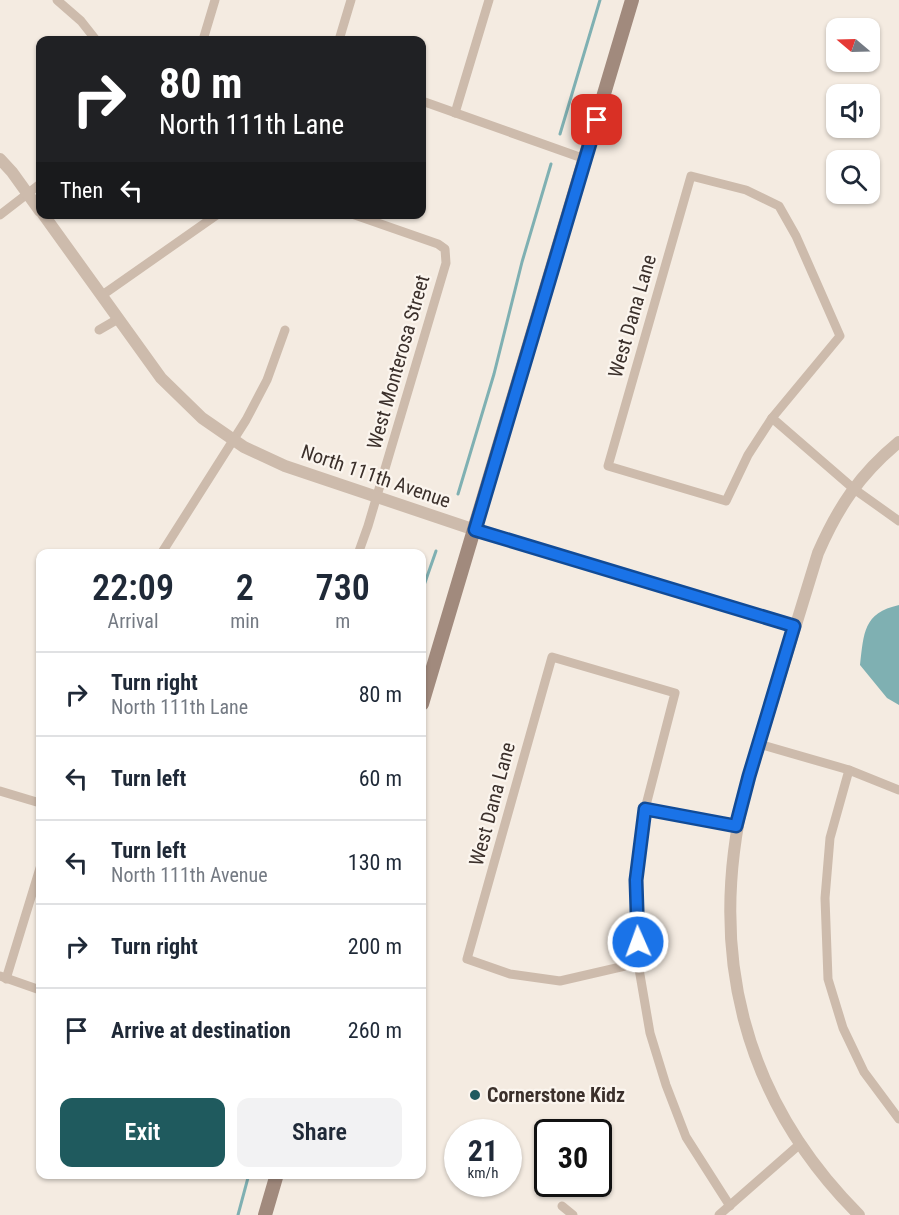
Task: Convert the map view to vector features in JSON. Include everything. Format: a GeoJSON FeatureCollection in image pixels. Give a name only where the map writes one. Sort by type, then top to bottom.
{"type":"FeatureCollection","features":[{"type":"Feature","properties":{"kind":"main road"},"geometry":{"type":"LineString","coordinates":[[426,691],[632,0]]}},
{"type":"Feature","properties":{"kind":"main road"},"geometry":{"type":"LineString","coordinates":[[265,1215],[276,1179]]}},
{"type":"Feature","properties":{"kind":"street"},"geometry":{"type":"LineString","coordinates":[[57,0],[69,4],[93,36]]}},
{"type":"Feature","properties":{"kind":"street"},"geometry":{"type":"LineString","coordinates":[[204,36],[215,0]]}},
{"type":"Feature","properties":{"kind":"street"},"geometry":{"type":"LineString","coordinates":[[340,36],[351,0]]}},
{"type":"Feature","properties":{"kind":"street"},"geometry":{"type":"LineString","coordinates":[[455,113],[489,0]]}},
{"type":"Feature","properties":{"kind":"street"},"geometry":{"type":"LineString","coordinates":[[426,103],[585,159]]}},
{"type":"Feature","properties":{"kind":"street","name":"North 111th Avenue"},"geometry":{"type":"LineString","coordinates":[[0,159],[36,204]]}},
{"type":"Feature","properties":{"kind":"street","name":"West Dana Lane"},"geometry":{"type":"LineString","coordinates":[[691,176],[746,190],[779,206],[796,236],[840,336],[772,418],[748,455],[726,501],[608,466],[691,176]]}},
{"type":"Feature","properties":{"kind":"street"},"geometry":{"type":"LineString","coordinates":[[0,215],[36,187]]}},
{"type":"Feature","properties":{"kind":"street","name":"North 111th Avenue"},"geometry":{"type":"LineString","coordinates":[[46,219],[145,358],[176,394],[202,418],[233,441],[270,460],[475,530],[794,626]]}},
{"type":"Feature","properties":{"kind":"street"},"geometry":{"type":"LineString","coordinates":[[101,296],[211,219]]}},
{"type":"Feature","properties":{"kind":"street","name":"West Monterosa Street"},"geometry":{"type":"LineString","coordinates":[[360,549],[446,262],[445,249],[438,244],[366,219]]}},
{"type":"Feature","properties":{"kind":"street"},"geometry":{"type":"LineString","coordinates":[[99,330],[118,319]]}},
{"type":"Feature","properties":{"kind":"street"},"geometry":{"type":"LineString","coordinates":[[164,549],[233,441],[267,380],[285,330]]}},
{"type":"Feature","properties":{"kind":"street"},"geometry":{"type":"LineString","coordinates":[[772,418],[854,489],[899,521]]}},
{"type":"Feature","properties":{"kind":"street"},"geometry":{"type":"LineString","coordinates":[[859,1215],[819,1170],[783,1119],[757,1059],[740,1006],[731,955],[730,889],[736,826],[794,626],[825,537],[839,510],[854,489],[899,442]]}},
{"type":"Feature","properties":{"kind":"street","name":"West Dana Lane"},"geometry":{"type":"LineString","coordinates":[[639,963],[560,981],[510,974],[466,959],[552,657],[675,693],[645,809]]}},
{"type":"Feature","properties":{"kind":"street"},"geometry":{"type":"LineString","coordinates":[[759,744],[849,770],[899,790]]}},
{"type":"Feature","properties":{"kind":"street"},"geometry":{"type":"LineString","coordinates":[[849,770],[830,838],[825,898],[828,979],[843,1028],[864,1072],[899,1119]]}},
{"type":"Feature","properties":{"kind":"street"},"geometry":{"type":"LineString","coordinates":[[0,790],[36,802]]}},
{"type":"Feature","properties":{"kind":"street"},"geometry":{"type":"LineString","coordinates":[[730,1206],[686,1137],[650,1033],[639,963],[636,880],[645,809],[736,826]]}},
{"type":"Feature","properties":{"kind":"street"},"geometry":{"type":"LineString","coordinates":[[36,880],[3,978],[36,989]]}},
{"type":"Feature","properties":{"kind":"street"},"geometry":{"type":"LineString","coordinates":[[719,1215],[800,1144]]}},
{"type":"Feature","properties":{"kind":"street"},"geometry":{"type":"LineString","coordinates":[[562,1206],[573,1215]]}},
{"type":"Feature","properties":{"kind":"water"},"geometry":{"type":"Polygon","coordinates":[[[899,605],[899,705],[887,698],[860,665],[865,634],[872,619],[878,613],[899,605]]]}},
{"type":"Feature","properties":{"kind":"waterway"},"geometry":{"type":"LineString","coordinates":[[560,134],[600,0]]}},
{"type":"Feature","properties":{"kind":"waterway"},"geometry":{"type":"LineString","coordinates":[[458,494],[494,374],[522,262],[551,164]]}},
{"type":"Feature","properties":{"kind":"waterway"},"geometry":{"type":"LineString","coordinates":[[426,580],[436,551]]}},
{"type":"Feature","properties":{"kind":"waterway"},"geometry":{"type":"LineString","coordinates":[[238,1215],[248,1179]]}},
{"type":"Feature","properties":{"kind":"place","name":"Cornerstone Kidz"},"geometry":{"type":"Point","coordinates":[475,1095]}},
{"type":"Feature","properties":{"kind":"route"},"geometry":{"type":"LineString","coordinates":[[597,120],[475,530],[794,626],[736,826],[645,809],[636,880],[638,942]]}}]}
